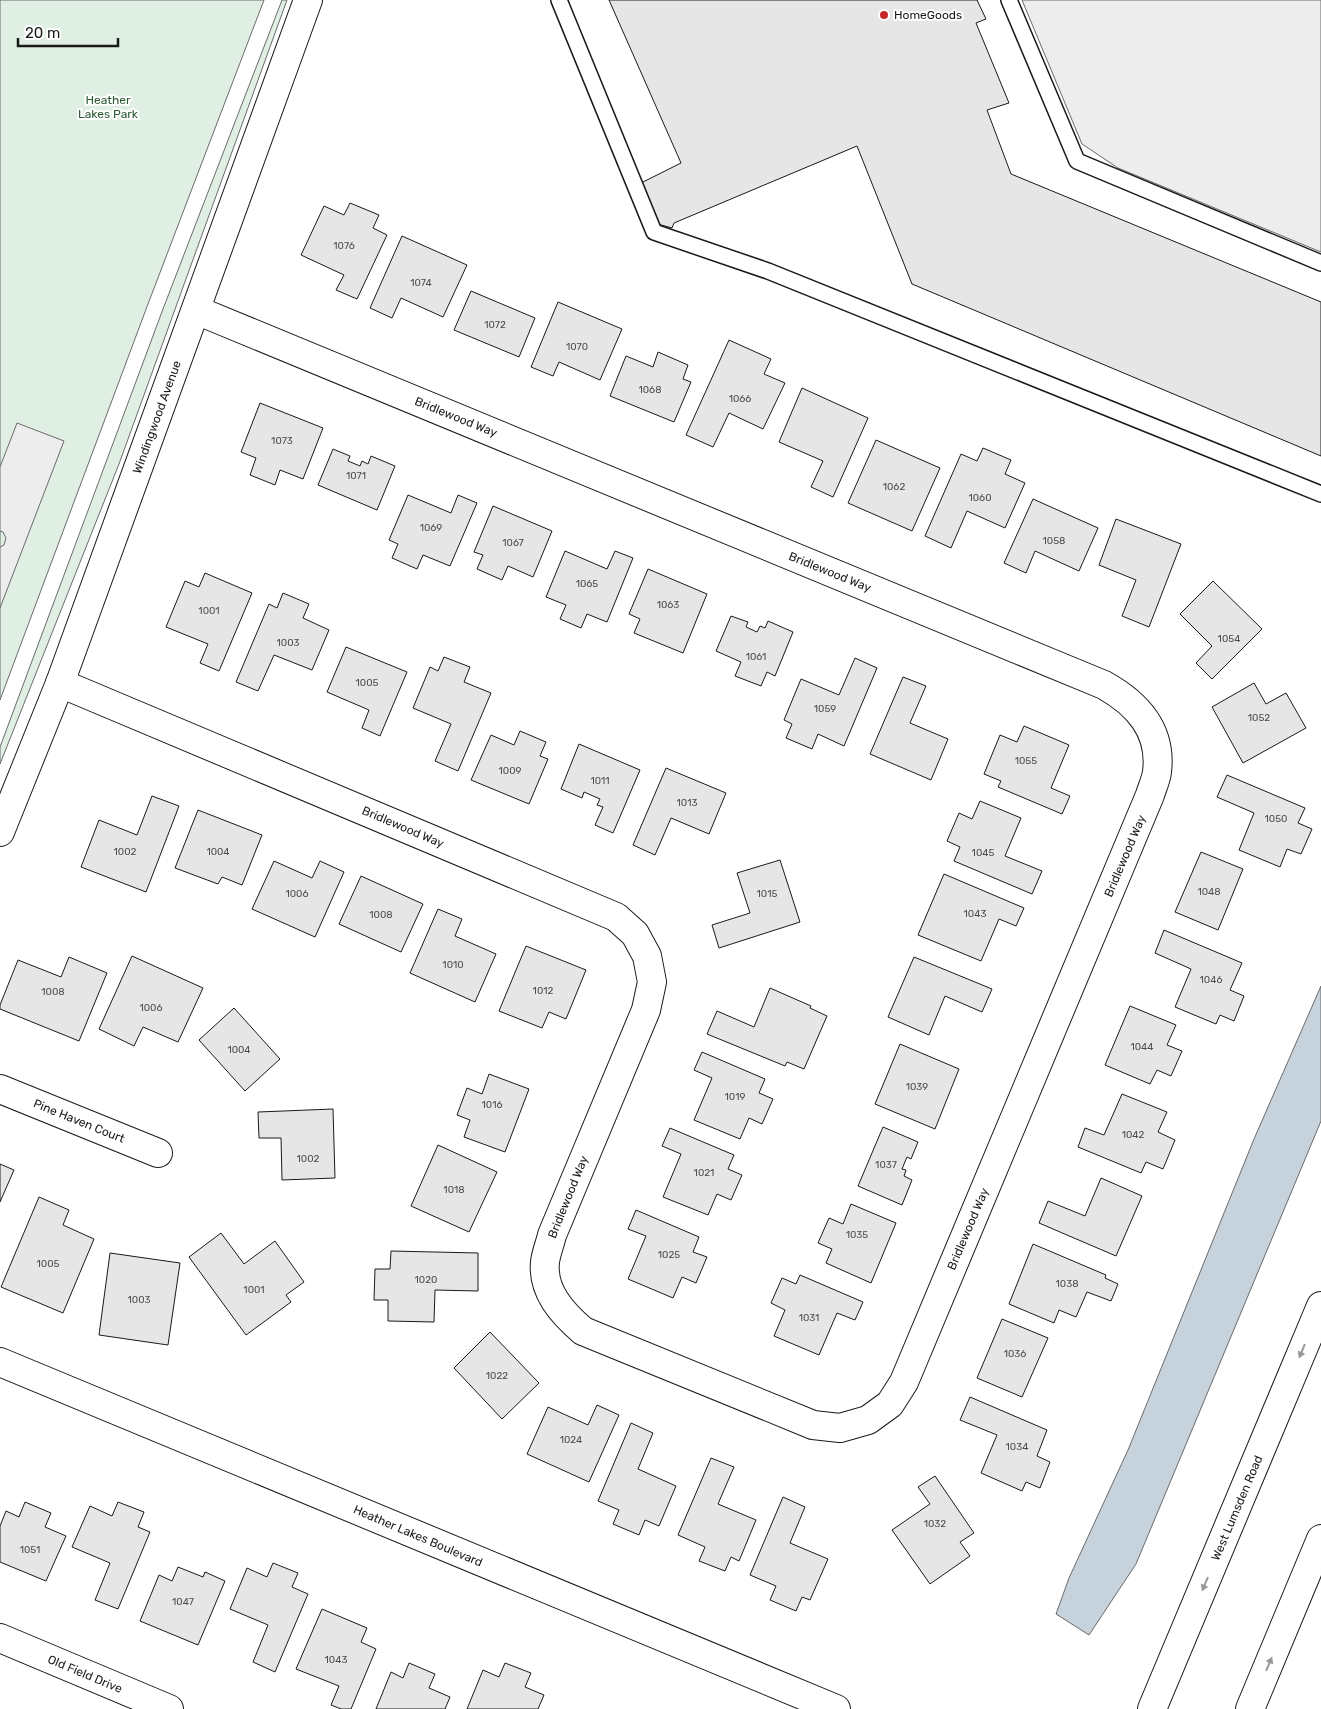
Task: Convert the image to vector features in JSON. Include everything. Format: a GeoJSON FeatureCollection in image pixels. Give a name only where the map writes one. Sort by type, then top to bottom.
{"type":"FeatureCollection","features":[{"type":"Feature","properties":{"kind":"street","name":"Windingwood Avenue"},"geometry":{"type":"LineString","coordinates":[[0,832],[60,683],[308,0]]}},
{"type":"Feature","properties":{"kind":"street","name":"Bridlewood Way"},"geometry":{"type":"LineString","coordinates":[[60,683],[616,917],[635,934],[647,956],[652,982],[646,1010],[552,1235],[545,1262],[548,1289],[564,1314],[583,1330],[813,1425],[840,1428],[868,1420],[890,1404],[904,1382],[1150,795],[1157,773],[1157,752],[1150,727],[1133,704],[1123,695],[1104,685],[196,310]]}},
{"type":"Feature","properties":{"kind":"street","name":"Pine Haven Court"},"geometry":{"type":"LineString","coordinates":[[0,1089],[158,1153]]}},
{"type":"Feature","properties":{"kind":"street","name":"West Lumsden Road"},"geometry":{"type":"LineString","coordinates":[[1152,1709],[1321,1306]]}},
{"type":"Feature","properties":{"kind":"street","name":"Heather Lakes Boulevard"},"geometry":{"type":"LineString","coordinates":[[0,1362],[836,1709]]}},
{"type":"Feature","properties":{"kind":"street"},"geometry":{"type":"LineString","coordinates":[[1250,1709],[1321,1539]]}},
{"type":"Feature","properties":{"kind":"street","name":"Old Field Drive"},"geometry":{"type":"LineString","coordinates":[[0,1638],[169,1709]]}},
{"type":"Feature","properties":{"kind":"lane"},"geometry":{"type":"LineString","coordinates":[[559,0],[654,232],[768,271],[1321,494]]}},
{"type":"Feature","properties":{"kind":"lane"},"geometry":{"type":"LineString","coordinates":[[1009,0],[1077,161],[1321,263]]}},
{"type":"Feature","properties":{"kind":"green space","name":"Heather Lakes Park"},"geometry":{"type":"Polygon","coordinates":[[[0,0],[264,0],[0,700],[0,0]]]}},
{"type":"Feature","properties":{"kind":"green space"},"geometry":{"type":"Polygon","coordinates":[[[282,0],[287,0],[119,464],[0,764],[0,747],[163,309],[282,0]]]}},
{"type":"Feature","properties":{"kind":"shaded area"},"geometry":{"type":"Polygon","coordinates":[[[1022,0],[1321,0],[1321,252],[1118,168],[1082,144],[1022,0]]]}},
{"type":"Feature","properties":{"kind":"shaded area"},"geometry":{"type":"Polygon","coordinates":[[[17,423],[64,441],[0,608],[0,547],[4,545],[6,538],[3,532],[0,531],[0,467],[17,423]]]}},
{"type":"Feature","properties":{"kind":"shaded area"},"geometry":{"type":"Polygon","coordinates":[[[1321,986],[1321,1121],[1136,1564],[1089,1635],[1056,1614],[1069,1578],[1128,1450],[1254,1139],[1321,986]]]}},
{"type":"Feature","properties":{"kind":"building"},"geometry":{"type":"Polygon","coordinates":[[[609,0],[977,0],[986,19],[976,23],[1009,103],[987,110],[1011,174],[1321,302],[1321,456],[912,284],[857,146],[674,223],[672,228],[658,224],[641,183],[681,163],[609,0]]]}},
{"type":"Feature","properties":{"kind":"building"},"geometry":{"type":"Polygon","coordinates":[[[350,203],[379,215],[373,228],[387,235],[357,299],[336,290],[344,275],[301,255],[324,206],[344,215],[350,203]]]}},
{"type":"Feature","properties":{"kind":"building"},"geometry":{"type":"Polygon","coordinates":[[[402,236],[467,265],[443,317],[401,298],[392,318],[370,308],[402,236]]]}},
{"type":"Feature","properties":{"kind":"building"},"geometry":{"type":"Polygon","coordinates":[[[471,291],[535,318],[519,357],[454,330],[471,291]]]}},
{"type":"Feature","properties":{"kind":"building"},"geometry":{"type":"Polygon","coordinates":[[[558,302],[622,329],[600,380],[559,362],[553,376],[531,367],[558,302]]]}},
{"type":"Feature","properties":{"kind":"building"},"geometry":{"type":"Polygon","coordinates":[[[729,340],[771,359],[764,374],[785,383],[763,429],[729,413],[713,447],[686,435],[729,340]]]}},
{"type":"Feature","properties":{"kind":"building"},"geometry":{"type":"Polygon","coordinates":[[[658,352],[688,365],[683,379],[691,382],[674,422],[610,396],[626,356],[653,367],[658,352]]]}},
{"type":"Feature","properties":{"kind":"building"},"geometry":{"type":"Polygon","coordinates":[[[802,388],[868,418],[833,497],[811,487],[823,461],[779,442],[802,388]]]}},
{"type":"Feature","properties":{"kind":"building"},"geometry":{"type":"Polygon","coordinates":[[[260,403],[323,428],[303,479],[280,470],[275,485],[250,475],[256,458],[241,452],[260,403]]]}},
{"type":"Feature","properties":{"kind":"building"},"geometry":{"type":"Polygon","coordinates":[[[876,440],[940,468],[912,531],[848,503],[876,440]]]}},
{"type":"Feature","properties":{"kind":"building"},"geometry":{"type":"Polygon","coordinates":[[[983,448],[1011,460],[1005,474],[1025,483],[1005,528],[967,511],[951,548],[925,536],[961,454],[977,461],[983,448]]]}},
{"type":"Feature","properties":{"kind":"building"},"geometry":{"type":"Polygon","coordinates":[[[333,449],[350,456],[348,461],[360,466],[362,461],[368,464],[371,456],[395,466],[377,510],[318,485],[333,449]]]}},
{"type":"Feature","properties":{"kind":"building"},"geometry":{"type":"Polygon","coordinates":[[[408,495],[451,513],[458,495],[477,503],[450,566],[423,555],[417,569],[392,558],[398,544],[389,540],[408,495]]]}},
{"type":"Feature","properties":{"kind":"building"},"geometry":{"type":"Polygon","coordinates":[[[1033,499],[1098,528],[1079,571],[1035,551],[1026,573],[1004,563],[1033,499]]]}},
{"type":"Feature","properties":{"kind":"building"},"geometry":{"type":"Polygon","coordinates":[[[493,506],[552,531],[533,577],[508,566],[502,580],[477,569],[483,555],[474,552],[493,506]]]}},
{"type":"Feature","properties":{"kind":"building"},"geometry":{"type":"Polygon","coordinates":[[[1116,519],[1181,544],[1149,627],[1122,616],[1136,580],[1099,565],[1116,519]]]}},
{"type":"Feature","properties":{"kind":"building"},"geometry":{"type":"Polygon","coordinates":[[[565,551],[607,569],[615,551],[633,558],[607,622],[587,614],[581,628],[560,619],[566,605],[546,597],[565,551]]]}},
{"type":"Feature","properties":{"kind":"building"},"geometry":{"type":"Polygon","coordinates":[[[648,569],[707,594],[683,653],[634,633],[640,619],[629,614],[648,569]]]}},
{"type":"Feature","properties":{"kind":"building"},"geometry":{"type":"Polygon","coordinates":[[[205,573],[252,593],[219,671],[200,663],[208,644],[166,627],[185,581],[199,587],[205,573]]]}},
{"type":"Feature","properties":{"kind":"building"},"geometry":{"type":"Polygon","coordinates":[[[1213,581],[1262,629],[1212,679],[1196,663],[1212,646],[1180,614],[1213,581]]]}},
{"type":"Feature","properties":{"kind":"building"},"geometry":{"type":"Polygon","coordinates":[[[283,593],[309,604],[303,618],[329,630],[312,670],[274,655],[258,691],[236,682],[269,604],[277,608],[283,593]]]}},
{"type":"Feature","properties":{"kind":"building"},"geometry":{"type":"Polygon","coordinates":[[[731,616],[748,622],[746,627],[757,632],[760,626],[765,628],[768,621],[793,632],[775,676],[767,672],[761,686],[735,676],[741,662],[716,651],[731,616]]]}},
{"type":"Feature","properties":{"kind":"building"},"geometry":{"type":"Polygon","coordinates":[[[346,647],[407,672],[380,736],[362,728],[369,710],[327,692],[346,647]]]}},
{"type":"Feature","properties":{"kind":"building"},"geometry":{"type":"Polygon","coordinates":[[[444,657],[470,667],[464,682],[491,693],[458,771],[435,761],[451,724],[413,708],[430,667],[438,671],[444,657]]]}},
{"type":"Feature","properties":{"kind":"building"},"geometry":{"type":"Polygon","coordinates":[[[855,658],[877,668],[844,746],[818,734],[812,749],[786,738],[792,724],[784,720],[801,679],[839,695],[855,658]]]}},
{"type":"Feature","properties":{"kind":"building"},"geometry":{"type":"Polygon","coordinates":[[[903,677],[926,686],[910,723],[948,739],[931,780],[870,754],[903,677]]]}},
{"type":"Feature","properties":{"kind":"building"},"geometry":{"type":"Polygon","coordinates":[[[1254,683],[1266,704],[1286,693],[1306,728],[1243,763],[1212,707],[1254,683]]]}},
{"type":"Feature","properties":{"kind":"building"},"geometry":{"type":"Polygon","coordinates":[[[1024,726],[1069,745],[1051,788],[1070,796],[1062,814],[998,787],[1001,781],[984,774],[1000,735],[1017,742],[1024,726]]]}},
{"type":"Feature","properties":{"kind":"building"},"geometry":{"type":"Polygon","coordinates":[[[520,731],[546,742],[540,756],[548,759],[529,804],[471,780],[491,735],[514,745],[520,731]]]}},
{"type":"Feature","properties":{"kind":"building"},"geometry":{"type":"Polygon","coordinates":[[[579,744],[640,770],[613,833],[595,825],[603,807],[597,805],[600,799],[584,792],[582,798],[561,789],[579,744]]]}},
{"type":"Feature","properties":{"kind":"building"},"geometry":{"type":"Polygon","coordinates":[[[666,768],[726,793],[709,834],[671,818],[655,855],[633,845],[666,768]]]}},
{"type":"Feature","properties":{"kind":"building"},"geometry":{"type":"Polygon","coordinates":[[[1227,775],[1305,808],[1298,823],[1312,829],[1301,854],[1287,849],[1280,867],[1239,850],[1254,813],[1217,797],[1227,775]]]}},
{"type":"Feature","properties":{"kind":"building"},"geometry":{"type":"Polygon","coordinates":[[[152,796],[179,806],[146,892],[81,867],[99,820],[137,835],[152,796]]]}},
{"type":"Feature","properties":{"kind":"building"},"geometry":{"type":"Polygon","coordinates":[[[980,801],[1021,818],[1005,856],[1042,871],[1032,894],[954,861],[960,847],[947,841],[959,813],[972,819],[980,801]]]}},
{"type":"Feature","properties":{"kind":"building"},"geometry":{"type":"Polygon","coordinates":[[[198,810],[262,835],[242,885],[222,877],[218,884],[175,868],[198,810]]]}},
{"type":"Feature","properties":{"kind":"building"},"geometry":{"type":"Polygon","coordinates":[[[1201,852],[1243,869],[1218,930],[1175,912],[1201,852]]]}},
{"type":"Feature","properties":{"kind":"building"},"geometry":{"type":"Polygon","coordinates":[[[780,860],[800,922],[719,948],[712,925],[750,913],[737,873],[780,860]]]}},
{"type":"Feature","properties":{"kind":"building"},"geometry":{"type":"Polygon","coordinates":[[[274,861],[312,878],[320,861],[344,872],[315,937],[252,909],[274,861]]]}},
{"type":"Feature","properties":{"kind":"building"},"geometry":{"type":"Polygon","coordinates":[[[944,874],[1024,908],[1016,926],[999,919],[981,961],[918,935],[944,874]]]}},
{"type":"Feature","properties":{"kind":"building"},"geometry":{"type":"Polygon","coordinates":[[[361,876],[423,904],[401,952],[339,924],[361,876]]]}},
{"type":"Feature","properties":{"kind":"building"},"geometry":{"type":"Polygon","coordinates":[[[438,909],[462,919],[455,936],[496,954],[475,1002],[410,973],[438,909]]]}},
{"type":"Feature","properties":{"kind":"building"},"geometry":{"type":"Polygon","coordinates":[[[1164,930],[1242,963],[1230,990],[1244,996],[1234,1021],[1220,1015],[1216,1024],[1175,1007],[1191,969],[1155,953],[1164,930]]]}},
{"type":"Feature","properties":{"kind":"building"},"geometry":{"type":"Polygon","coordinates":[[[526,946],[586,970],[566,1019],[549,1012],[542,1028],[499,1011],[526,946]]]}},
{"type":"Feature","properties":{"kind":"building"},"geometry":{"type":"Polygon","coordinates":[[[132,956],[203,988],[178,1042],[143,1027],[134,1046],[99,1029],[132,956]]]}},
{"type":"Feature","properties":{"kind":"building"},"geometry":{"type":"Polygon","coordinates":[[[69,957],[107,973],[79,1041],[0,1009],[18,960],[61,977],[69,957]]]}},
{"type":"Feature","properties":{"kind":"building"},"geometry":{"type":"Polygon","coordinates":[[[914,957],[992,989],[982,1012],[945,996],[929,1035],[888,1017],[914,957]]]}},
{"type":"Feature","properties":{"kind":"building"},"geometry":{"type":"Polygon","coordinates":[[[770,988],[811,1006],[810,1008],[827,1016],[804,1069],[787,1062],[785,1066],[707,1034],[717,1011],[754,1027],[770,988]]]}},
{"type":"Feature","properties":{"kind":"building"},"geometry":{"type":"Polygon","coordinates":[[[1130,1006],[1176,1025],[1167,1045],[1182,1051],[1171,1076],[1157,1070],[1150,1084],[1105,1065],[1130,1006]]]}},
{"type":"Feature","properties":{"kind":"building"},"geometry":{"type":"Polygon","coordinates":[[[234,1008],[280,1059],[245,1091],[199,1040],[234,1008]]]}},
{"type":"Feature","properties":{"kind":"building"},"geometry":{"type":"Polygon","coordinates":[[[900,1044],[959,1069],[935,1129],[875,1104],[900,1044]]]}},
{"type":"Feature","properties":{"kind":"building"},"geometry":{"type":"Polygon","coordinates":[[[702,1052],[765,1079],[759,1093],[773,1099],[762,1124],[749,1118],[740,1139],[694,1120],[712,1078],[694,1070],[702,1052]]]}},
{"type":"Feature","properties":{"kind":"building"},"geometry":{"type":"Polygon","coordinates":[[[489,1074],[529,1089],[505,1152],[464,1137],[470,1120],[457,1115],[467,1088],[482,1094],[489,1074]]]}},
{"type":"Feature","properties":{"kind":"building"},"geometry":{"type":"Polygon","coordinates":[[[1122,1094],[1167,1112],[1158,1132],[1175,1140],[1163,1169],[1146,1162],[1141,1173],[1078,1147],[1085,1128],[1104,1135],[1122,1094]]]}},
{"type":"Feature","properties":{"kind":"building"},"geometry":{"type":"Polygon","coordinates":[[[333,1109],[335,1178],[282,1180],[281,1138],[259,1138],[258,1112],[333,1109]]]}},
{"type":"Feature","properties":{"kind":"building"},"geometry":{"type":"Polygon","coordinates":[[[883,1127],[918,1142],[911,1159],[907,1157],[902,1169],[906,1170],[904,1176],[912,1180],[902,1205],[858,1186],[883,1127]]]}},
{"type":"Feature","properties":{"kind":"building"},"geometry":{"type":"Polygon","coordinates":[[[670,1128],[734,1155],[728,1169],[742,1175],[731,1200],[717,1194],[708,1215],[663,1197],[681,1154],[662,1146],[670,1128]]]}},
{"type":"Feature","properties":{"kind":"building"},"geometry":{"type":"Polygon","coordinates":[[[438,1145],[497,1172],[469,1232],[411,1206],[438,1145]]]}},
{"type":"Feature","properties":{"kind":"building"},"geometry":{"type":"Polygon","coordinates":[[[0,1164],[14,1170],[0,1202],[0,1164]]]}},
{"type":"Feature","properties":{"kind":"building"},"geometry":{"type":"Polygon","coordinates":[[[1101,1178],[1142,1196],[1116,1256],[1039,1223],[1048,1201],[1085,1216],[1101,1178]]]}},
{"type":"Feature","properties":{"kind":"building"},"geometry":{"type":"Polygon","coordinates":[[[39,1197],[69,1210],[63,1225],[94,1239],[63,1313],[1,1287],[39,1197]]]}},
{"type":"Feature","properties":{"kind":"building"},"geometry":{"type":"Polygon","coordinates":[[[851,1204],[896,1223],[871,1283],[826,1263],[832,1249],[818,1243],[829,1218],[843,1224],[851,1204]]]}},
{"type":"Feature","properties":{"kind":"building"},"geometry":{"type":"Polygon","coordinates":[[[636,1210],[699,1237],[693,1252],[707,1257],[696,1283],[682,1277],[673,1298],[628,1279],[646,1236],[628,1229],[636,1210]]]}},
{"type":"Feature","properties":{"kind":"building"},"geometry":{"type":"Polygon","coordinates":[[[221,1233],[244,1264],[275,1241],[304,1282],[286,1295],[291,1302],[246,1335],[189,1257],[221,1233]]]}},
{"type":"Feature","properties":{"kind":"building"},"geometry":{"type":"Polygon","coordinates":[[[1033,1244],[1106,1275],[1105,1278],[1118,1284],[1111,1301],[1087,1292],[1076,1317],[1059,1310],[1054,1323],[1009,1304],[1033,1244]]]}},
{"type":"Feature","properties":{"kind":"building"},"geometry":{"type":"Polygon","coordinates":[[[391,1251],[478,1253],[478,1291],[435,1290],[434,1322],[388,1321],[388,1300],[374,1300],[375,1269],[390,1269],[391,1251]]]}},
{"type":"Feature","properties":{"kind":"building"},"geometry":{"type":"Polygon","coordinates":[[[110,1253],[180,1263],[168,1345],[99,1335],[110,1253]]]}},
{"type":"Feature","properties":{"kind":"building"},"geometry":{"type":"Polygon","coordinates":[[[800,1275],[863,1302],[855,1320],[837,1313],[819,1355],[774,1336],[785,1310],[771,1303],[782,1278],[796,1284],[800,1275]]]}},
{"type":"Feature","properties":{"kind":"building"},"geometry":{"type":"Polygon","coordinates":[[[1002,1319],[1048,1338],[1022,1397],[977,1378],[1002,1319]]]}},
{"type":"Feature","properties":{"kind":"building"},"geometry":{"type":"Polygon","coordinates":[[[490,1332],[539,1383],[502,1419],[454,1368],[490,1332]]]}},
{"type":"Feature","properties":{"kind":"building"},"geometry":{"type":"Polygon","coordinates":[[[970,1397],[1047,1430],[1037,1456],[1050,1462],[1040,1488],[1026,1482],[1022,1491],[981,1473],[997,1435],[960,1420],[970,1397]]]}},
{"type":"Feature","properties":{"kind":"building"},"geometry":{"type":"Polygon","coordinates":[[[597,1405],[619,1415],[589,1482],[527,1454],[548,1407],[588,1425],[597,1405]]]}},
{"type":"Feature","properties":{"kind":"building"},"geometry":{"type":"Polygon","coordinates":[[[631,1423],[653,1433],[638,1469],[676,1486],[659,1526],[645,1520],[639,1535],[613,1524],[619,1510],[598,1501],[631,1423]]]}},
{"type":"Feature","properties":{"kind":"building"},"geometry":{"type":"Polygon","coordinates":[[[711,1458],[734,1467],[718,1504],[756,1520],[739,1561],[731,1557],[725,1571],[699,1561],[705,1547],[678,1535],[711,1458]]]}},
{"type":"Feature","properties":{"kind":"building"},"geometry":{"type":"Polygon","coordinates":[[[935,1476],[974,1533],[960,1542],[970,1556],[930,1584],[892,1530],[930,1504],[918,1487],[935,1476]]]}},
{"type":"Feature","properties":{"kind":"building"},"geometry":{"type":"Polygon","coordinates":[[[783,1497],[805,1507],[790,1543],[828,1559],[810,1600],[802,1597],[796,1611],[770,1600],[776,1586],[750,1575],[783,1497]]]}},
{"type":"Feature","properties":{"kind":"building"},"geometry":{"type":"Polygon","coordinates":[[[25,1502],[51,1513],[45,1527],[66,1536],[46,1581],[0,1562],[0,1526],[6,1511],[19,1517],[25,1502]]]}},
{"type":"Feature","properties":{"kind":"building"},"geometry":{"type":"Polygon","coordinates":[[[118,1502],[144,1512],[138,1527],[150,1532],[118,1609],[95,1600],[110,1563],[72,1547],[90,1506],[112,1516],[118,1502]]]}},
{"type":"Feature","properties":{"kind":"building"},"geometry":{"type":"Polygon","coordinates":[[[273,1563],[298,1573],[292,1587],[308,1594],[275,1672],[253,1662],[268,1625],[230,1609],[247,1568],[267,1577],[273,1563]]]}},
{"type":"Feature","properties":{"kind":"building"},"geometry":{"type":"Polygon","coordinates":[[[178,1567],[203,1577],[205,1572],[225,1581],[198,1645],[140,1621],[159,1575],[172,1581],[178,1567]]]}},
{"type":"Feature","properties":{"kind":"building"},"geometry":{"type":"Polygon","coordinates":[[[322,1609],[367,1628],[361,1642],[376,1649],[351,1709],[341,1709],[331,1705],[339,1686],[296,1669],[322,1609]]]}},
{"type":"Feature","properties":{"kind":"building"},"geometry":{"type":"Polygon","coordinates":[[[409,1663],[435,1674],[429,1688],[450,1697],[445,1709],[376,1709],[391,1672],[403,1678],[409,1663]]]}},
{"type":"Feature","properties":{"kind":"building"},"geometry":{"type":"Polygon","coordinates":[[[505,1663],[531,1673],[525,1687],[544,1695],[538,1709],[467,1709],[483,1670],[499,1677],[505,1663]]]}},
{"type":"Feature","properties":{"kind":"place","name":"HomeGoods"},"geometry":{"type":"Point","coordinates":[884,15]}}]}
